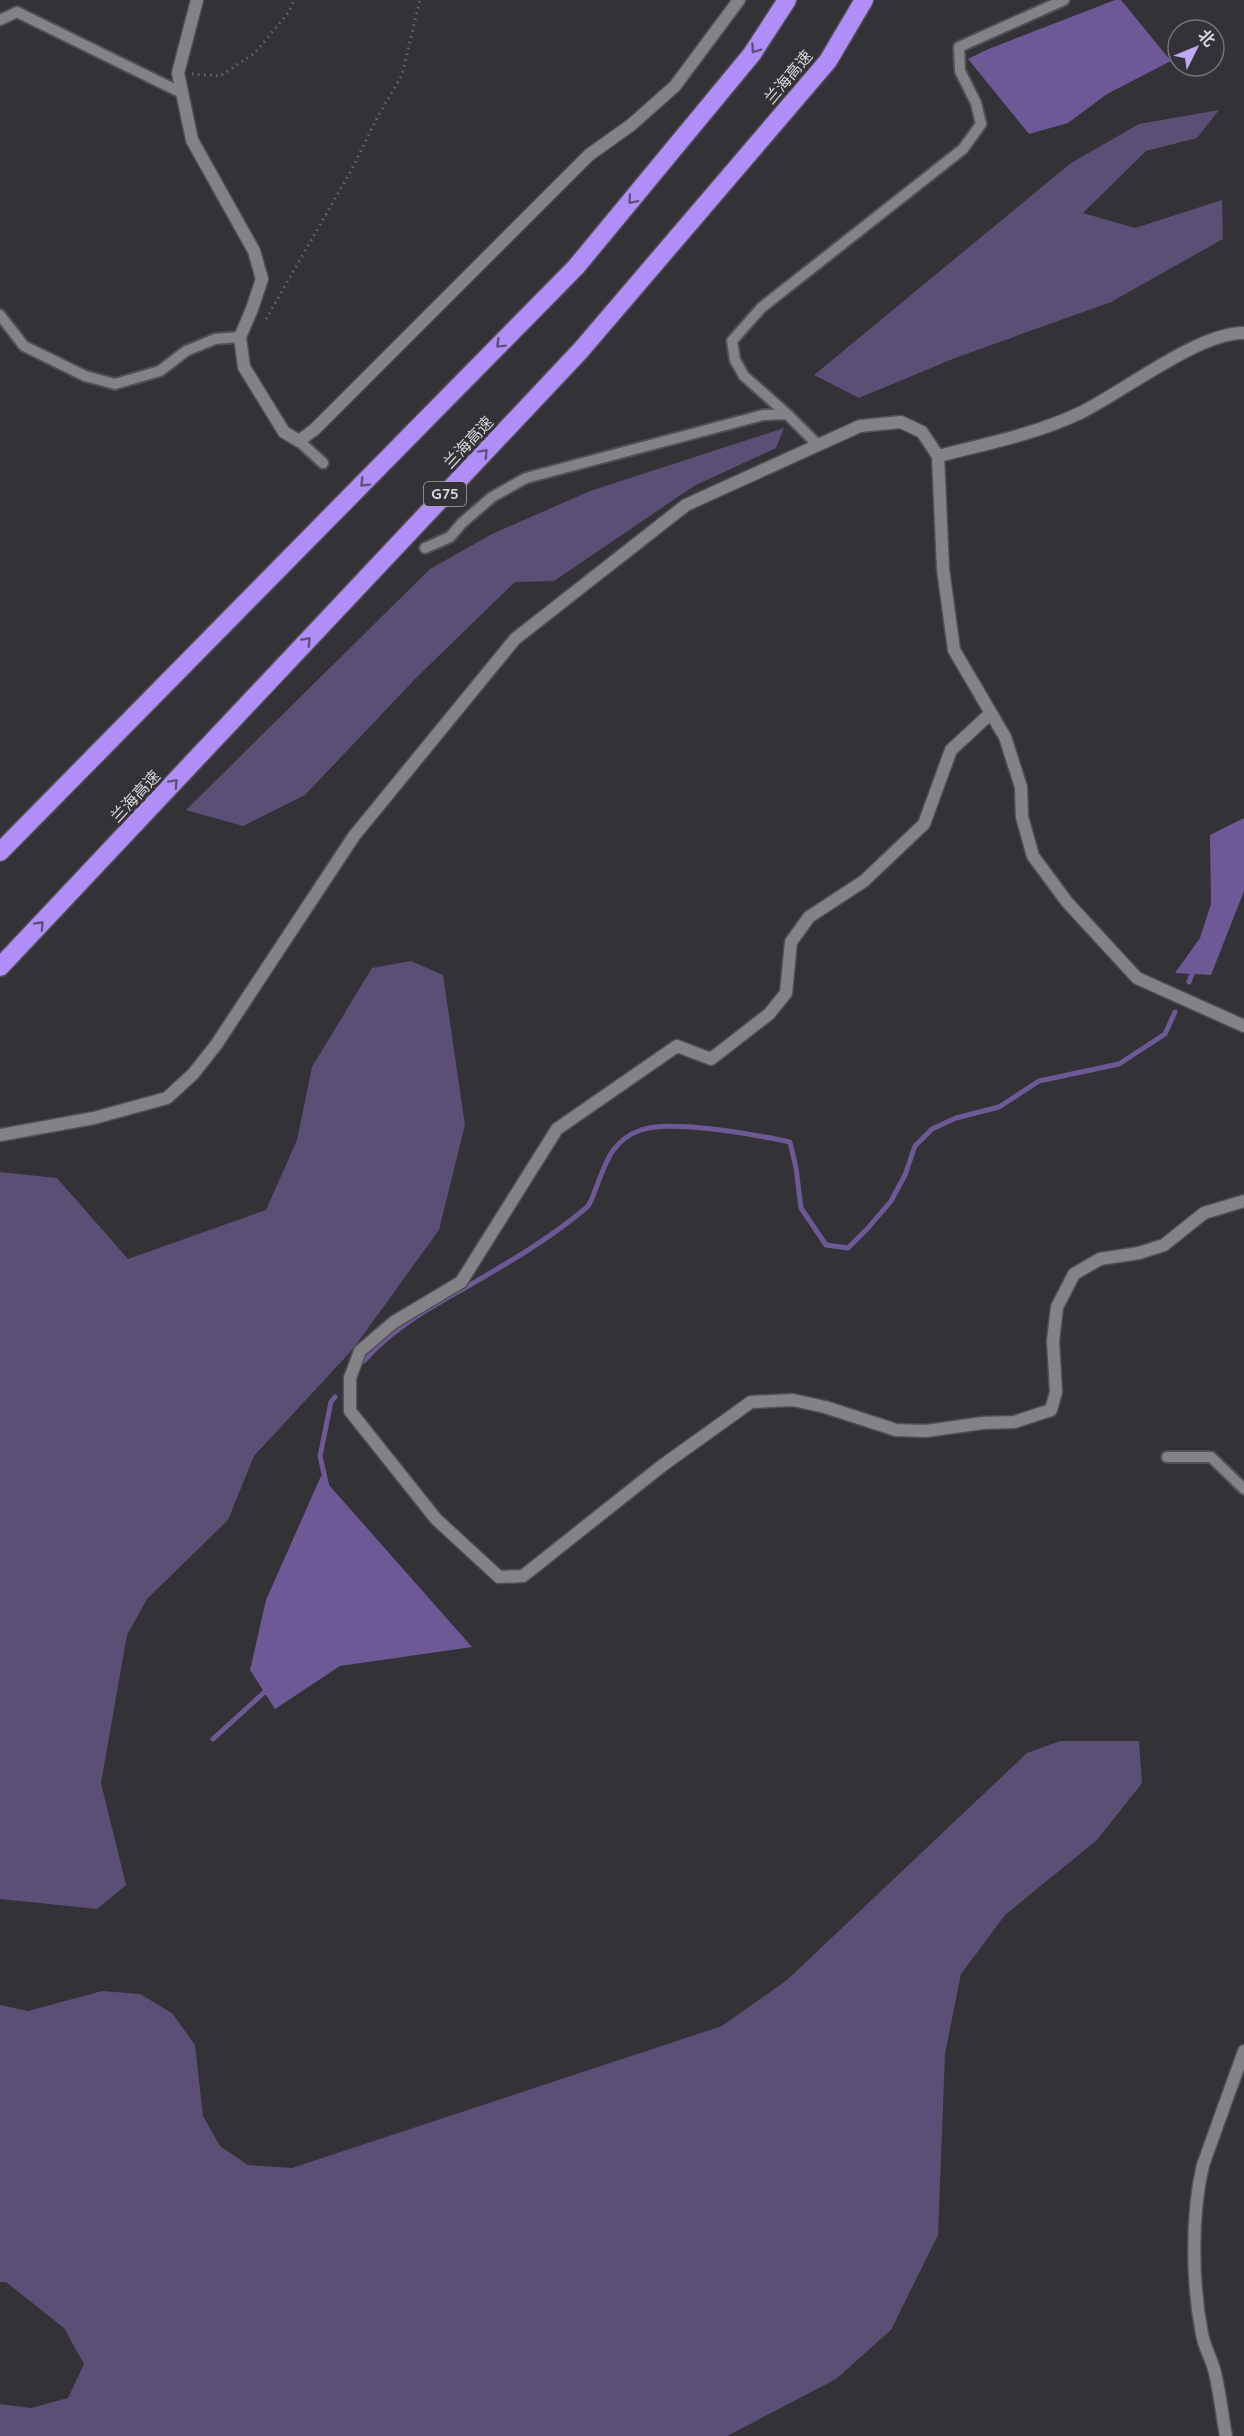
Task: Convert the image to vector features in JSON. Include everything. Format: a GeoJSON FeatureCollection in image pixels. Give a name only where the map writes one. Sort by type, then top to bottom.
{"type":"FeatureCollection","features":[{"type":"Feature","properties":{"kind":"highway"},"geometry":{"type":"LineString","coordinates":[[0,852],[576,267],[752,54],[788,0]]}},
{"type":"Feature","properties":{"kind":"highway","name":"兰海高速"},"geometry":{"type":"LineString","coordinates":[[0,967],[581,350],[828,61],[864,0]]}},
{"type":"Feature","properties":{"kind":"street"},"geometry":{"type":"LineString","coordinates":[[197,0],[178,73],[192,140],[254,251],[262,279],[240,337],[244,367],[284,432],[299,441],[315,429],[589,155],[631,125],[675,86],[738,0]]}},
{"type":"Feature","properties":{"kind":"street"},"geometry":{"type":"LineString","coordinates":[[938,456],[1028,432],[1079,413],[1205,342],[1231,333],[1244,333]]}},
{"type":"Feature","properties":{"kind":"street"},"geometry":{"type":"LineString","coordinates":[[0,1134],[94,1118],[167,1098],[193,1074],[216,1045],[354,836],[515,639],[686,505],[860,426],[901,422],[922,432],[938,456],[943,569],[954,650],[1005,737],[1021,787],[1022,817],[1033,856],[1066,902],[1137,978],[1244,1026]]}},
{"type":"Feature","properties":{"kind":"street"},"geometry":{"type":"LineString","coordinates":[[991,713],[951,750],[924,824],[864,881],[808,917],[791,942],[786,993],[770,1014],[734,1039],[711,1059],[677,1046],[557,1129],[461,1282],[394,1322],[360,1351],[350,1378],[350,1412],[436,1519],[499,1577],[523,1576],[621,1497],[751,1402],[793,1400],[825,1407],[896,1430],[926,1431],[983,1423],[1014,1422],[1051,1410],[1056,1392],[1053,1341],[1057,1307],[1074,1274],[1100,1259],[1139,1253],[1164,1245],[1204,1213],[1244,1201]]}},
{"type":"Feature","properties":{"kind":"street"},"geometry":{"type":"LineString","coordinates":[[1226,2436],[1215,2372],[1202,2337],[1197,2299],[1197,2217],[1203,2165],[1244,2051]]}},
{"type":"Feature","properties":{"kind":"lane"},"geometry":{"type":"LineString","coordinates":[[817,444],[744,376],[735,360],[732,340],[761,308],[963,149],[981,124],[976,103],[960,71],[959,48],[1064,0]]}},
{"type":"Feature","properties":{"kind":"lane"},"geometry":{"type":"LineString","coordinates":[[0,20],[16,12],[182,93]]}},
{"type":"Feature","properties":{"kind":"lane"},"geometry":{"type":"LineString","coordinates":[[0,315],[24,346],[85,376],[115,384],[160,371],[186,351],[215,339],[240,337]]}},
{"type":"Feature","properties":{"kind":"lane"},"geometry":{"type":"LineString","coordinates":[[425,548],[450,537],[462,523],[492,497],[526,478],[763,415],[787,414]]}},
{"type":"Feature","properties":{"kind":"lane"},"geometry":{"type":"LineString","coordinates":[[299,441],[323,463]]}},
{"type":"Feature","properties":{"kind":"lane"},"geometry":{"type":"LineString","coordinates":[[1167,1457],[1211,1457],[1244,1489]]}},
{"type":"Feature","properties":{"kind":"path"},"geometry":{"type":"LineString","coordinates":[[178,73],[220,76],[255,53],[288,13],[294,0]]}},
{"type":"Feature","properties":{"kind":"path"},"geometry":{"type":"LineString","coordinates":[[264,323],[352,170],[378,116],[402,75],[420,0]]}},
{"type":"Feature","properties":{"kind":"shaded area"},"geometry":{"type":"Polygon","coordinates":[[[1115,0],[1121,0],[1166,55],[1166,64],[1107,94],[1068,123],[1029,134],[968,59],[1115,0]]]}},
{"type":"Feature","properties":{"kind":"shaded area"},"geometry":{"type":"Polygon","coordinates":[[[1219,110],[1197,138],[1146,151],[1083,213],[1135,228],[1222,200],[1223,239],[1111,302],[955,358],[859,398],[814,375],[1071,163],[1139,124],[1219,110]]]}},
{"type":"Feature","properties":{"kind":"shaded area"},"geometry":{"type":"Polygon","coordinates":[[[784,428],[776,448],[694,486],[554,581],[515,582],[415,679],[305,795],[243,826],[186,810],[430,569],[492,534],[590,491],[784,428]]]}},
{"type":"Feature","properties":{"kind":"shaded area"},"geometry":{"type":"Polygon","coordinates":[[[1244,818],[1244,891],[1211,975],[1175,973],[1200,938],[1211,904],[1210,835],[1244,818]]]}},
{"type":"Feature","properties":{"kind":"shaded area"},"geometry":{"type":"Polygon","coordinates":[[[411,961],[443,975],[465,1125],[439,1230],[353,1349],[254,1456],[228,1520],[147,1599],[127,1635],[101,1783],[126,1885],[97,1909],[0,1899],[0,1172],[57,1178],[128,1259],[266,1210],[297,1140],[312,1067],[372,968],[411,961]]]}},
{"type":"Feature","properties":{"kind":"shaded area"},"geometry":{"type":"Polygon","coordinates":[[[321,1476],[472,1647],[340,1666],[275,1709],[250,1670],[266,1600],[321,1476]]]}},
{"type":"Feature","properties":{"kind":"shaded area"},"geometry":{"type":"Polygon","coordinates":[[[1060,1741],[1139,1741],[1142,1783],[1097,1840],[1005,1915],[961,1974],[945,2054],[938,2235],[891,2330],[836,2379],[727,2436],[0,2436],[0,2404],[31,2408],[68,2398],[84,2364],[64,2328],[6,2282],[0,2282],[0,2005],[28,2011],[102,1991],[140,1994],[172,2013],[195,2045],[203,2116],[220,2146],[248,2165],[292,2168],[722,2026],[787,1980],[1027,1753],[1060,1741]]]}},
{"type":"Feature","properties":{"kind":"waterway"},"geometry":{"type":"LineString","coordinates":[[1189,982],[1194,969]]}},
{"type":"Feature","properties":{"kind":"waterway"},"geometry":{"type":"LineString","coordinates":[[364,1361],[410,1320],[526,1251],[557,1231],[586,1208],[591,1202],[611,1153],[631,1134],[655,1127],[693,1127],[790,1142],[801,1208],[826,1245],[848,1248],[891,1201],[905,1175],[915,1146],[932,1129],[956,1118],[999,1107],[1039,1081],[1119,1064],[1165,1034],[1175,1012]]}},
{"type":"Feature","properties":{"kind":"waterway"},"geometry":{"type":"LineString","coordinates":[[327,1487],[320,1456],[331,1402],[335,1397]]}},
{"type":"Feature","properties":{"kind":"waterway"},"geometry":{"type":"LineString","coordinates":[[213,1739],[269,1688]]}}]}
